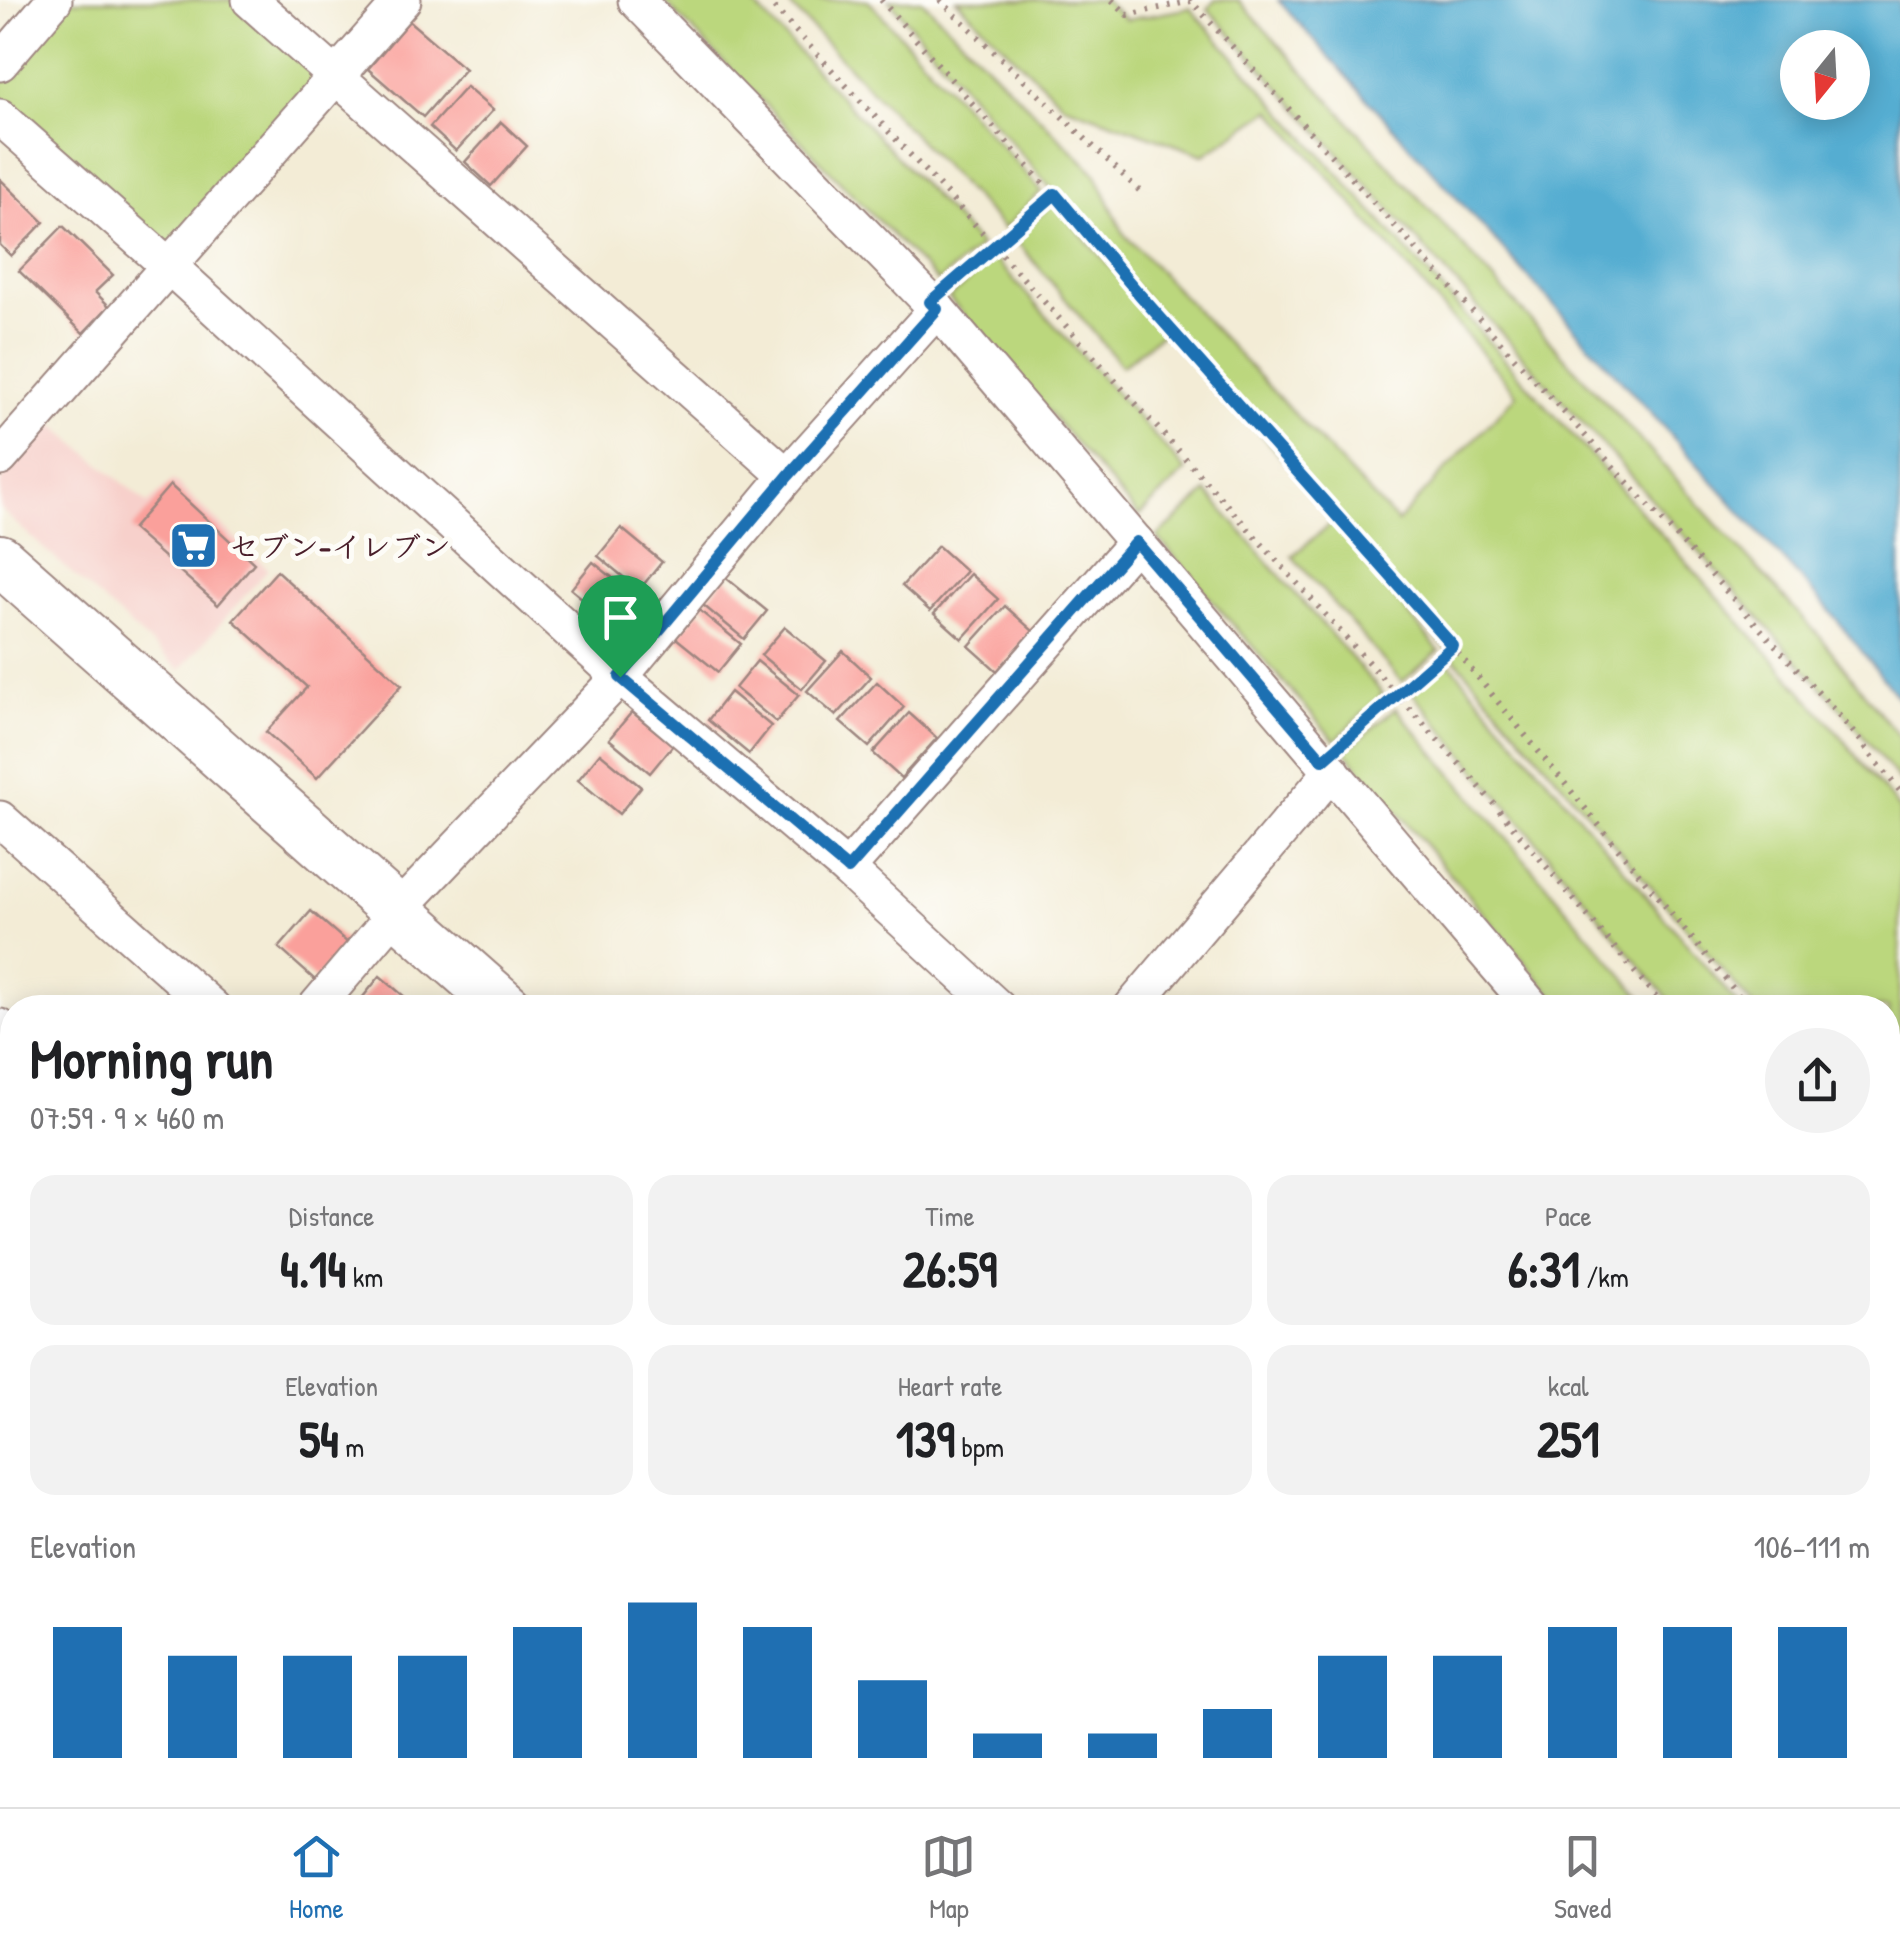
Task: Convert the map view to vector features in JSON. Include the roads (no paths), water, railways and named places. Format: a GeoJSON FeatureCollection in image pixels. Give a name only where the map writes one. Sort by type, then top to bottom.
{"type":"FeatureCollection","features":[{"type":"Feature","properties":{"kind":"street"},"geometry":{"type":"LineString","coordinates":[[0,63],[54,0]]}},
{"type":"Feature","properties":{"kind":"street"},"geometry":{"type":"LineString","coordinates":[[250,0],[788,476]]}},
{"type":"Feature","properties":{"kind":"street"},"geometry":{"type":"LineString","coordinates":[[0,458],[404,0]]}},
{"type":"Feature","properties":{"kind":"street"},"geometry":{"type":"LineString","coordinates":[[636,0],[934,306],[1522,995]]}},
{"type":"Feature","properties":{"kind":"street"},"geometry":{"type":"LineString","coordinates":[[0,118],[170,267],[620,677],[848,869],[984,995]]}},
{"type":"Feature","properties":{"kind":"street"},"geometry":{"type":"LineString","coordinates":[[326,995],[398,910],[620,677],[934,306]]}},
{"type":"Feature","properties":{"kind":"street"},"geometry":{"type":"LineString","coordinates":[[848,869],[1136,542]]}},
{"type":"Feature","properties":{"kind":"street"},"geometry":{"type":"LineString","coordinates":[[0,560],[493,995]]}},
{"type":"Feature","properties":{"kind":"street"},"geometry":{"type":"LineString","coordinates":[[1142,995],[1327,766]]}},
{"type":"Feature","properties":{"kind":"street"},"geometry":{"type":"LineString","coordinates":[[0,819],[198,995]]}},
{"type":"Feature","properties":{"kind":"water"},"geometry":{"type":"Polygon","coordinates":[[[1278,0],[1900,0],[1900,700],[1835,617],[1278,0]]]}},
{"type":"Feature","properties":{"kind":"place","name":"セブン-イレブン"},"geometry":{"type":"Point","coordinates":[194,546]}}]}
